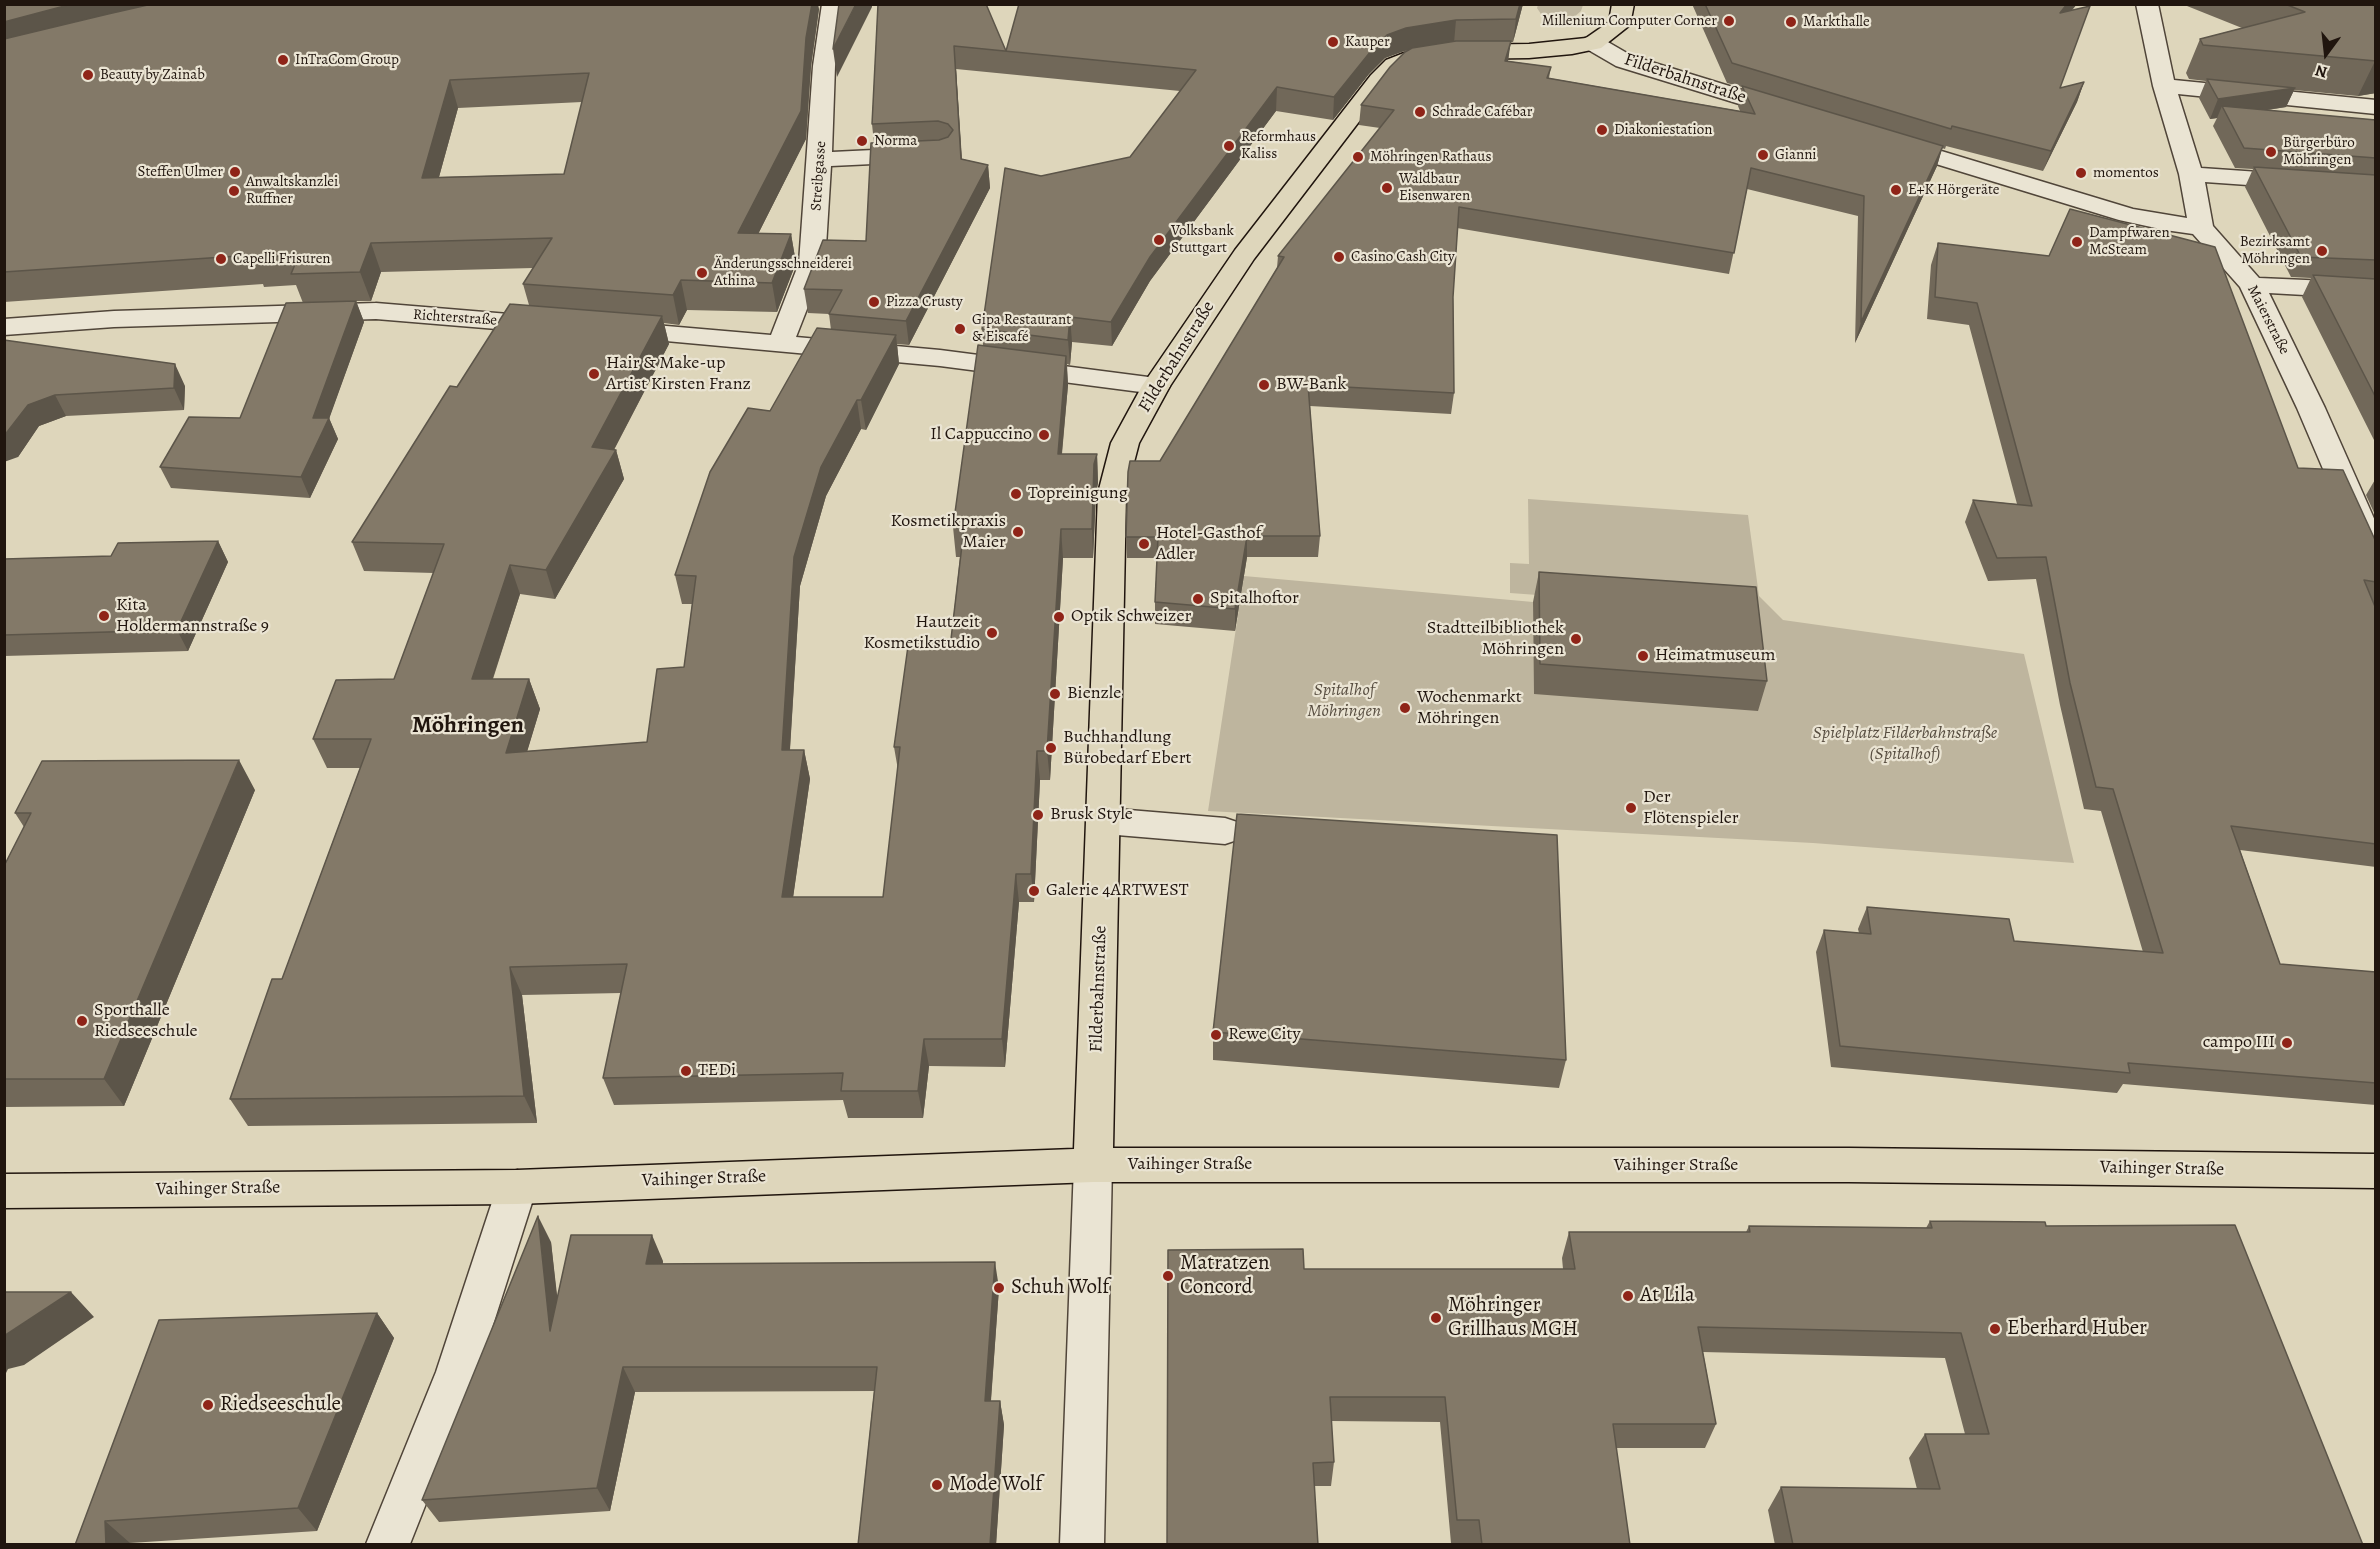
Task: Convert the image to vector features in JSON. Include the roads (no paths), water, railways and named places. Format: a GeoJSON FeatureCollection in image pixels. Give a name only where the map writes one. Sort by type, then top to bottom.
{"type":"FeatureCollection","features":[{"type":"Feature","properties":{"kind":"main road"},"geometry":{"type":"LineString","coordinates":[[1593,43],[1619,25],[1623,4]]}},
{"type":"Feature","properties":{"kind":"main road","name":"Filderbahnstraße"},"geometry":{"type":"LineString","coordinates":[[1094,1165],[1112,493],[1125,443],[1156,386],[1244,255],[1379,80],[1394,65],[1404,60],[1454,52],[1529,51],[1593,43]]}},
{"type":"Feature","properties":{"kind":"main road","name":"Vaihinger Straße"},"geometry":{"type":"LineString","coordinates":[[4,1191],[517,1186],[1094,1165],[1849,1165],[2376,1171]]}},
{"type":"Feature","properties":{"kind":"street","name":"Streibgasse"},"geometry":{"type":"LineString","coordinates":[[781,343],[812,263],[824,66],[833,4]]}},
{"type":"Feature","properties":{"kind":"street","name":"Maierstraße"},"geometry":{"type":"LineString","coordinates":[[2148,4],[2164,86],[2191,174],[2201,226],[2252,285],[2311,408],[2376,558]]}},
{"type":"Feature","properties":{"kind":"street","name":"Filderbahnstraße"},"geometry":{"type":"LineString","coordinates":[[1593,43],[1624,61],[1807,117]]}},
{"type":"Feature","properties":{"kind":"street"},"geometry":{"type":"LineString","coordinates":[[2164,86],[2376,107]]}},
{"type":"Feature","properties":{"kind":"street"},"geometry":{"type":"LineString","coordinates":[[1876,138],[2128,215],[2165,223],[2201,226]]}},
{"type":"Feature","properties":{"kind":"street"},"geometry":{"type":"LineString","coordinates":[[820,160],[941,153]]}},
{"type":"Feature","properties":{"kind":"street"},"geometry":{"type":"LineString","coordinates":[[2191,174],[2376,187]]}},
{"type":"Feature","properties":{"kind":"street"},"geometry":{"type":"LineString","coordinates":[[2252,285],[2376,291]]}},
{"type":"Feature","properties":{"kind":"street","name":"Richterstraße"},"geometry":{"type":"LineString","coordinates":[[4,327],[114,319],[376,312],[564,326]]}},
{"type":"Feature","properties":{"kind":"street"},"geometry":{"type":"LineString","coordinates":[[598,329],[940,358],[1156,386]]}},
{"type":"Feature","properties":{"kind":"street"},"geometry":{"type":"LineString","coordinates":[[1105,821],[1225,831]]}},
{"type":"Feature","properties":{"kind":"street","name":"Filderbahnstraße"},"geometry":{"type":"LineString","coordinates":[[1082,1545],[1094,1165]]}},
{"type":"Feature","properties":{"kind":"street"},"geometry":{"type":"LineString","coordinates":[[388,1545],[457,1372],[517,1186]]}},
{"type":"Feature","properties":{"kind":"place","name":"Millenium Computer Corner"},"geometry":{"type":"Point","coordinates":[1729,21]}},
{"type":"Feature","properties":{"kind":"place","name":"Markthalle"},"geometry":{"type":"Point","coordinates":[1791,22]}},
{"type":"Feature","properties":{"kind":"place","name":"Kauper"},"geometry":{"type":"Point","coordinates":[1333,42]}},
{"type":"Feature","properties":{"kind":"place","name":"InTraCom Group"},"geometry":{"type":"Point","coordinates":[283,60]}},
{"type":"Feature","properties":{"kind":"place","name":"Beauty by Zainab"},"geometry":{"type":"Point","coordinates":[88,75]}},
{"type":"Feature","properties":{"kind":"place","name":"Schrade Cafébar"},"geometry":{"type":"Point","coordinates":[1420,112]}},
{"type":"Feature","properties":{"kind":"place","name":"Diakoniestation"},"geometry":{"type":"Point","coordinates":[1602,130]}},
{"type":"Feature","properties":{"kind":"place","name":"Norma"},"geometry":{"type":"Point","coordinates":[862,141]}},
{"type":"Feature","properties":{"kind":"place","name":"Reformhaus Kaliss"},"geometry":{"type":"Point","coordinates":[1229,146]}},
{"type":"Feature","properties":{"kind":"place","name":"Bürgerbüro Möhringen"},"geometry":{"type":"Point","coordinates":[2271,152]}},
{"type":"Feature","properties":{"kind":"place","name":"Gianni"},"geometry":{"type":"Point","coordinates":[1763,155]}},
{"type":"Feature","properties":{"kind":"place","name":"Möhringen Rathaus"},"geometry":{"type":"Point","coordinates":[1358,157]}},
{"type":"Feature","properties":{"kind":"place","name":"Steffen Ulmer"},"geometry":{"type":"Point","coordinates":[235,172]}},
{"type":"Feature","properties":{"kind":"place","name":"momentos"},"geometry":{"type":"Point","coordinates":[2081,173]}},
{"type":"Feature","properties":{"kind":"place","name":"Waldbaur Eisenwaren"},"geometry":{"type":"Point","coordinates":[1387,188]}},
{"type":"Feature","properties":{"kind":"place","name":"E+K Hörgeräte"},"geometry":{"type":"Point","coordinates":[1896,190]}},
{"type":"Feature","properties":{"kind":"place","name":"Anwaltskanzlei Ruffner"},"geometry":{"type":"Point","coordinates":[234,191]}},
{"type":"Feature","properties":{"kind":"place","name":"Volksbank Stuttgart"},"geometry":{"type":"Point","coordinates":[1159,240]}},
{"type":"Feature","properties":{"kind":"place","name":"Dampfwaren McSteam"},"geometry":{"type":"Point","coordinates":[2077,242]}},
{"type":"Feature","properties":{"kind":"place","name":"Bezirksamt Möhringen"},"geometry":{"type":"Point","coordinates":[2322,251]}},
{"type":"Feature","properties":{"kind":"place","name":"Casino Cash City"},"geometry":{"type":"Point","coordinates":[1339,257]}},
{"type":"Feature","properties":{"kind":"place","name":"Capelli Frisuren"},"geometry":{"type":"Point","coordinates":[221,259]}},
{"type":"Feature","properties":{"kind":"place","name":"Änderungsschneiderei Athina"},"geometry":{"type":"Point","coordinates":[702,273]}},
{"type":"Feature","properties":{"kind":"place","name":"Pizza Crusty"},"geometry":{"type":"Point","coordinates":[874,302]}},
{"type":"Feature","properties":{"kind":"place","name":"Gipa Restaurant & Eiscafé"},"geometry":{"type":"Point","coordinates":[960,329]}},
{"type":"Feature","properties":{"kind":"place","name":"Hair & Make-up Artist Kirsten Franz"},"geometry":{"type":"Point","coordinates":[594,374]}},
{"type":"Feature","properties":{"kind":"place","name":"BW-Bank"},"geometry":{"type":"Point","coordinates":[1264,385]}},
{"type":"Feature","properties":{"kind":"place","name":"Il Cappuccino"},"geometry":{"type":"Point","coordinates":[1044,435]}},
{"type":"Feature","properties":{"kind":"place","name":"Topreinigung"},"geometry":{"type":"Point","coordinates":[1016,494]}},
{"type":"Feature","properties":{"kind":"place","name":"Kosmetikpraxis Maier"},"geometry":{"type":"Point","coordinates":[1018,532]}},
{"type":"Feature","properties":{"kind":"place","name":"Hotel-Gasthof Adler"},"geometry":{"type":"Point","coordinates":[1144,544]}},
{"type":"Feature","properties":{"kind":"place","name":"Spitalhoftor"},"geometry":{"type":"Point","coordinates":[1198,599]}},
{"type":"Feature","properties":{"kind":"place","name":"Kita Holdermannstraße 9"},"geometry":{"type":"Point","coordinates":[104,616]}},
{"type":"Feature","properties":{"kind":"place","name":"Optik Schweizer"},"geometry":{"type":"Point","coordinates":[1059,617]}},
{"type":"Feature","properties":{"kind":"place","name":"Hautzeit Kosmetikstudio"},"geometry":{"type":"Point","coordinates":[992,633]}},
{"type":"Feature","properties":{"kind":"place","name":"Stadtteilbibliothek Möhringen"},"geometry":{"type":"Point","coordinates":[1576,639]}},
{"type":"Feature","properties":{"kind":"place","name":"Heimatmuseum"},"geometry":{"type":"Point","coordinates":[1643,656]}},
{"type":"Feature","properties":{"kind":"place","name":"Bienzle"},"geometry":{"type":"Point","coordinates":[1055,694]}},
{"type":"Feature","properties":{"kind":"place","name":"Wochenmarkt Möhringen"},"geometry":{"type":"Point","coordinates":[1405,708]}},
{"type":"Feature","properties":{"kind":"place","name":"Buchhandlung Bürobedarf Ebert"},"geometry":{"type":"Point","coordinates":[1051,748]}},
{"type":"Feature","properties":{"kind":"place","name":"Der Flötenspieler"},"geometry":{"type":"Point","coordinates":[1631,808]}},
{"type":"Feature","properties":{"kind":"place","name":"Brusk Style"},"geometry":{"type":"Point","coordinates":[1038,815]}},
{"type":"Feature","properties":{"kind":"place","name":"Galerie 4ARTWEST"},"geometry":{"type":"Point","coordinates":[1034,891]}},
{"type":"Feature","properties":{"kind":"place","name":"Sporthalle Riedseeschule"},"geometry":{"type":"Point","coordinates":[82,1021]}},
{"type":"Feature","properties":{"kind":"place","name":"Rewe City"},"geometry":{"type":"Point","coordinates":[1216,1035]}},
{"type":"Feature","properties":{"kind":"place","name":"campo III"},"geometry":{"type":"Point","coordinates":[2287,1043]}},
{"type":"Feature","properties":{"kind":"place","name":"TEDi"},"geometry":{"type":"Point","coordinates":[686,1071]}},
{"type":"Feature","properties":{"kind":"place","name":"Matratzen Concord"},"geometry":{"type":"Point","coordinates":[1168,1276]}},
{"type":"Feature","properties":{"kind":"place","name":"Schuh Wolf"},"geometry":{"type":"Point","coordinates":[999,1288]}},
{"type":"Feature","properties":{"kind":"place","name":"At Lila"},"geometry":{"type":"Point","coordinates":[1628,1296]}},
{"type":"Feature","properties":{"kind":"place","name":"Möhringer Grillhaus MGH"},"geometry":{"type":"Point","coordinates":[1436,1318]}},
{"type":"Feature","properties":{"kind":"place","name":"Eberhard Huber"},"geometry":{"type":"Point","coordinates":[1995,1329]}},
{"type":"Feature","properties":{"kind":"place","name":"Riedseeschule"},"geometry":{"type":"Point","coordinates":[208,1405]}},
{"type":"Feature","properties":{"kind":"place","name":"Mode Wolf"},"geometry":{"type":"Point","coordinates":[937,1485]}},
{"type":"Feature","properties":{"kind":"district","name":"Möhringen"},"geometry":{"type":"Point","coordinates":[468,726]}},
{"type":"Feature","properties":{"kind":"park label","name":"Spitalhof Möhringen"},"geometry":{"type":"Point","coordinates":[1344,701]}},
{"type":"Feature","properties":{"kind":"park label","name":"Spielplatz Filderbahnstraße (Spitalhof)"},"geometry":{"type":"Point","coordinates":[1905,744]}}]}
